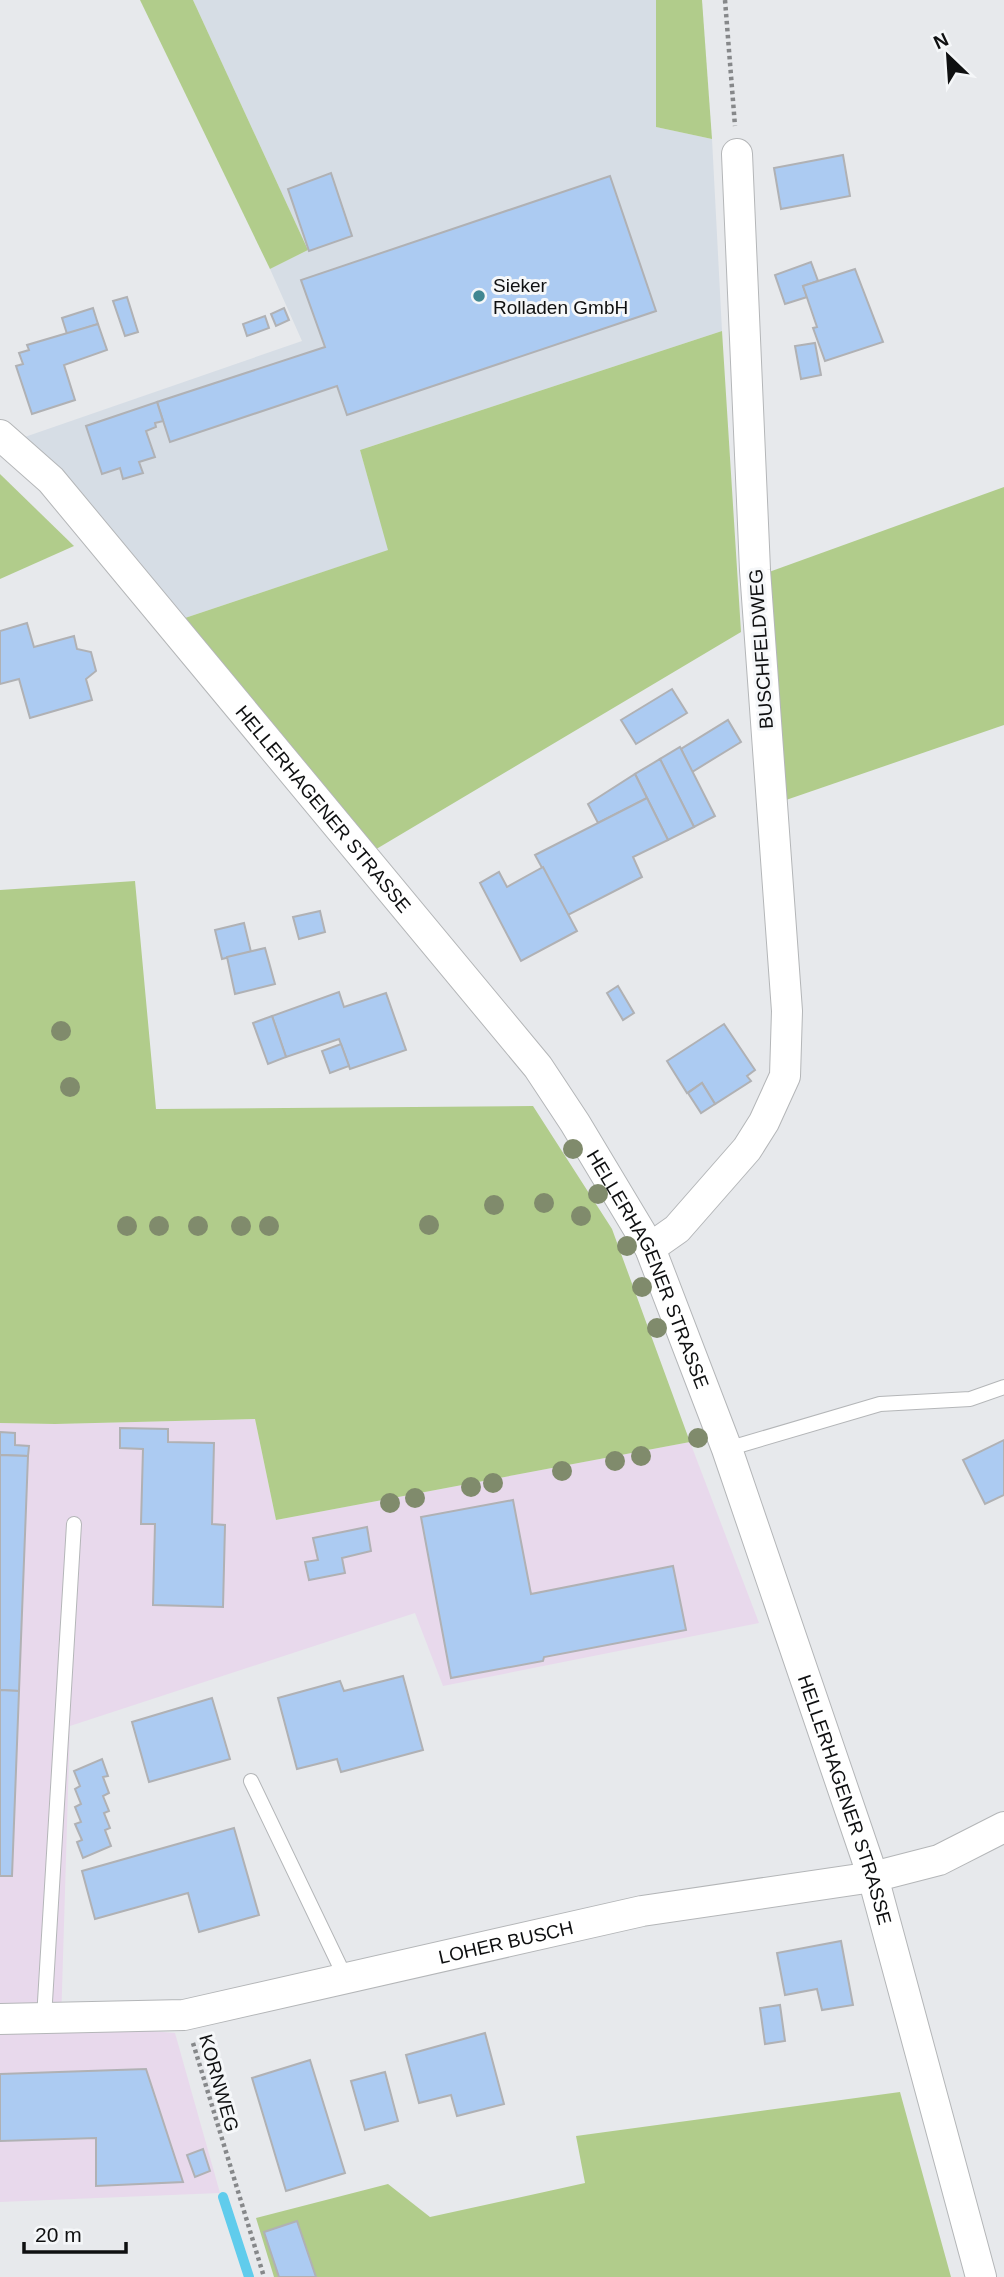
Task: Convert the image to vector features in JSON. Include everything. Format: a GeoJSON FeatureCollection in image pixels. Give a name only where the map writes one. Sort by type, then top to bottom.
{"type":"FeatureCollection","features":[{"type":"Feature","properties":{"kind":"street","name":"BUSCHFELDWEG"},"geometry":{"type":"LineString","coordinates":[[650,1248],[677,1229],[747,1149],[764,1122],[785,1076],[787,1012],[755,570],[737,154]]}},
{"type":"Feature","properties":{"kind":"street","name":"HELLERHAGENER STRASSE"},"geometry":{"type":"LineString","coordinates":[[0,435],[51,480],[538,1067],[650,1248],[727,1449],[873,1877],[981,2277]]}},
{"type":"Feature","properties":{"kind":"street","name":"LOHER BUSCH"},"geometry":{"type":"LineString","coordinates":[[0,2019],[184,2015],[642,1911],[873,1877],[939,1860],[1004,1826]]}},
{"type":"Feature","properties":{"kind":"lane"},"geometry":{"type":"LineString","coordinates":[[727,1449],[880,1404],[970,1399],[1004,1387]]}},
{"type":"Feature","properties":{"kind":"lane"},"geometry":{"type":"LineString","coordinates":[[44,2018],[74,1524]]}},
{"type":"Feature","properties":{"kind":"lane"},"geometry":{"type":"LineString","coordinates":[[251,1781],[346,1979]]}},
{"type":"Feature","properties":{"kind":"path"},"geometry":{"type":"LineString","coordinates":[[725,0],[737,154]]}},
{"type":"Feature","properties":{"kind":"path","name":"KORNWEG"},"geometry":{"type":"LineString","coordinates":[[184,2015],[264,2277]]}},
{"type":"Feature","properties":{"kind":"shaded area"},"geometry":{"type":"Polygon","coordinates":[[[193,0],[656,0],[656,127],[712,139],[722,331],[360,450],[389,550],[179,620],[19,439],[302,341],[270,269],[308,250],[193,0]]]}},
{"type":"Feature","properties":{"kind":"shaded area"},"geometry":{"type":"Polygon","coordinates":[[[255,1419],[276,1520],[690,1442],[759,1623],[443,1686],[415,1613],[70,1726],[61,2023],[175,2033],[220,2193],[0,2202],[0,1423],[255,1419]]]}},
{"type":"Feature","properties":{"kind":"green space"},"geometry":{"type":"Polygon","coordinates":[[[140,0],[193,0],[308,250],[270,269],[140,0]]]}},
{"type":"Feature","properties":{"kind":"green space"},"geometry":{"type":"Polygon","coordinates":[[[656,0],[702,0],[712,139],[656,127],[656,0]]]}},
{"type":"Feature","properties":{"kind":"green space"},"geometry":{"type":"Polygon","coordinates":[[[722,331],[741,632],[373,851],[179,620],[388,550],[360,450],[722,331]]]}},
{"type":"Feature","properties":{"kind":"green space"},"geometry":{"type":"Polygon","coordinates":[[[0,474],[74,546],[0,579],[0,474]]]}},
{"type":"Feature","properties":{"kind":"green space"},"geometry":{"type":"Polygon","coordinates":[[[1004,487],[1004,725],[786,800],[769,572],[1004,487]]]}},
{"type":"Feature","properties":{"kind":"green space"},"geometry":{"type":"Polygon","coordinates":[[[135,881],[156,1109],[533,1106],[612,1229],[690,1442],[276,1520],[255,1419],[0,1423],[0,890],[135,881]]]}},
{"type":"Feature","properties":{"kind":"green space"},"geometry":{"type":"Polygon","coordinates":[[[900,2092],[951,2277],[274,2277],[256,2218],[388,2184],[430,2217],[585,2183],[576,2136],[900,2092]]]}},
{"type":"Feature","properties":{"kind":"building"},"geometry":{"type":"Polygon","coordinates":[[[843,155],[850,196],[781,209],[774,168],[843,155]]]}},
{"type":"Feature","properties":{"kind":"building"},"geometry":{"type":"Polygon","coordinates":[[[331,173],[352,236],[309,251],[288,189],[331,173]]]}},
{"type":"Feature","properties":{"kind":"building","name":"Sieker Rolladen GmbH"},"geometry":{"type":"Polygon","coordinates":[[[610,176],[656,311],[347,415],[337,386],[170,442],[157,402],[325,347],[301,280],[610,176]]]}},
{"type":"Feature","properties":{"kind":"building"},"geometry":{"type":"Polygon","coordinates":[[[811,262],[818,281],[803,286],[807,297],[785,304],[775,275],[811,262]]]}},
{"type":"Feature","properties":{"kind":"building"},"geometry":{"type":"Polygon","coordinates":[[[855,269],[883,342],[825,361],[813,328],[817,327],[803,286],[855,269]]]}},
{"type":"Feature","properties":{"kind":"building"},"geometry":{"type":"Polygon","coordinates":[[[127,297],[138,332],[125,336],[113,301],[127,297]]]}},
{"type":"Feature","properties":{"kind":"building"},"geometry":{"type":"Polygon","coordinates":[[[93,308],[98,324],[67,334],[62,318],[93,308]]]}},
{"type":"Feature","properties":{"kind":"building"},"geometry":{"type":"Polygon","coordinates":[[[284,308],[289,320],[276,326],[271,314],[284,308]]]}},
{"type":"Feature","properties":{"kind":"building"},"geometry":{"type":"Polygon","coordinates":[[[265,316],[269,328],[247,336],[243,324],[265,316]]]}},
{"type":"Feature","properties":{"kind":"building"},"geometry":{"type":"Polygon","coordinates":[[[98,324],[107,350],[64,365],[75,400],[32,414],[16,366],[23,364],[19,353],[29,350],[27,345],[98,324]]]}},
{"type":"Feature","properties":{"kind":"building"},"geometry":{"type":"Polygon","coordinates":[[[815,343],[821,375],[801,379],[795,346],[815,343]]]}},
{"type":"Feature","properties":{"kind":"building"},"geometry":{"type":"Polygon","coordinates":[[[157,402],[163,421],[155,423],[156,427],[146,431],[155,457],[139,462],[143,473],[123,479],[120,468],[102,474],[86,426],[157,402]]]}},
{"type":"Feature","properties":{"kind":"building"},"geometry":{"type":"Polygon","coordinates":[[[27,623],[34,647],[74,636],[77,649],[91,652],[96,671],[86,679],[92,700],[30,718],[19,679],[0,684],[0,631],[27,623]]]}},
{"type":"Feature","properties":{"kind":"building"},"geometry":{"type":"Polygon","coordinates":[[[672,689],[687,713],[636,744],[621,720],[672,689]]]}},
{"type":"Feature","properties":{"kind":"building"},"geometry":{"type":"Polygon","coordinates":[[[728,720],[741,742],[692,772],[681,749],[728,720]]]}},
{"type":"Feature","properties":{"kind":"building"},"geometry":{"type":"Polygon","coordinates":[[[680,747],[715,816],[694,827],[660,759],[680,747]]]}},
{"type":"Feature","properties":{"kind":"building"},"geometry":{"type":"Polygon","coordinates":[[[660,759],[694,827],[668,840],[635,774],[660,759]]]}},
{"type":"Feature","properties":{"kind":"building"},"geometry":{"type":"Polygon","coordinates":[[[635,774],[647,798],[598,823],[588,804],[635,774]]]}},
{"type":"Feature","properties":{"kind":"building"},"geometry":{"type":"Polygon","coordinates":[[[647,798],[668,840],[633,857],[642,877],[568,915],[535,855],[647,798]]]}},
{"type":"Feature","properties":{"kind":"building"},"geometry":{"type":"Polygon","coordinates":[[[543,867],[577,931],[521,961],[480,883],[499,872],[507,887],[543,867]]]}},
{"type":"Feature","properties":{"kind":"building"},"geometry":{"type":"Polygon","coordinates":[[[320,911],[325,932],[299,939],[293,917],[320,911]]]}},
{"type":"Feature","properties":{"kind":"building"},"geometry":{"type":"Polygon","coordinates":[[[244,923],[251,952],[222,959],[215,930],[244,923]]]}},
{"type":"Feature","properties":{"kind":"building"},"geometry":{"type":"Polygon","coordinates":[[[265,948],[275,984],[235,994],[227,957],[265,948]]]}},
{"type":"Feature","properties":{"kind":"building"},"geometry":{"type":"Polygon","coordinates":[[[618,986],[634,1013],[623,1020],[607,993],[618,986]]]}},
{"type":"Feature","properties":{"kind":"building"},"geometry":{"type":"Polygon","coordinates":[[[339,992],[344,1007],[386,993],[406,1050],[350,1069],[339,1039],[286,1057],[272,1016],[339,992]]]}},
{"type":"Feature","properties":{"kind":"building"},"geometry":{"type":"Polygon","coordinates":[[[272,1016],[286,1057],[268,1064],[253,1023],[272,1016]]]}},
{"type":"Feature","properties":{"kind":"building"},"geometry":{"type":"Polygon","coordinates":[[[724,1024],[755,1070],[747,1076],[751,1081],[715,1104],[702,1083],[687,1093],[667,1061],[724,1024]]]}},
{"type":"Feature","properties":{"kind":"building"},"geometry":{"type":"Polygon","coordinates":[[[341,1044],[349,1066],[330,1073],[322,1051],[341,1044]]]}},
{"type":"Feature","properties":{"kind":"building"},"geometry":{"type":"Polygon","coordinates":[[[702,1083],[715,1104],[701,1113],[688,1093],[702,1083]]]}},
{"type":"Feature","properties":{"kind":"building"},"geometry":{"type":"Polygon","coordinates":[[[120,1428],[168,1429],[168,1442],[214,1443],[212,1524],[225,1525],[223,1607],[153,1605],[155,1524],[141,1524],[143,1449],[120,1448],[120,1428]]]}},
{"type":"Feature","properties":{"kind":"building"},"geometry":{"type":"Polygon","coordinates":[[[0,1432],[15,1433],[15,1445],[29,1446],[28,1456],[0,1455],[0,1432]]]}},
{"type":"Feature","properties":{"kind":"building"},"geometry":{"type":"Polygon","coordinates":[[[1004,1440],[1004,1495],[985,1504],[963,1460],[1004,1440]]]}},
{"type":"Feature","properties":{"kind":"building"},"geometry":{"type":"Polygon","coordinates":[[[0,1455],[28,1456],[19,1691],[0,1690],[0,1455]]]}},
{"type":"Feature","properties":{"kind":"building"},"geometry":{"type":"Polygon","coordinates":[[[513,1500],[531,1594],[673,1566],[686,1630],[451,1678],[421,1517],[513,1500]]]}},
{"type":"Feature","properties":{"kind":"building"},"geometry":{"type":"Polygon","coordinates":[[[367,1527],[371,1551],[342,1558],[345,1573],[309,1580],[305,1562],[318,1560],[313,1538],[367,1527]]]}},
{"type":"Feature","properties":{"kind":"building"},"geometry":{"type":"Polygon","coordinates":[[[403,1676],[423,1750],[341,1772],[337,1759],[297,1769],[278,1698],[340,1681],[344,1691],[403,1676]]]}},
{"type":"Feature","properties":{"kind":"building"},"geometry":{"type":"Polygon","coordinates":[[[0,1690],[19,1691],[12,1876],[0,1876],[0,1690]]]}},
{"type":"Feature","properties":{"kind":"building"},"geometry":{"type":"Polygon","coordinates":[[[212,1698],[230,1759],[149,1782],[132,1722],[212,1698]]]}},
{"type":"Feature","properties":{"kind":"building"},"geometry":{"type":"Polygon","coordinates":[[[102,1759],[108,1776],[103,1777],[109,1793],[103,1796],[109,1811],[104,1813],[110,1828],[105,1830],[111,1846],[83,1858],[77,1842],[82,1840],[75,1824],[81,1822],[75,1807],[81,1804],[75,1789],[80,1786],[74,1771],[102,1759]]]}},
{"type":"Feature","properties":{"kind":"building"},"geometry":{"type":"Polygon","coordinates":[[[234,1828],[259,1915],[199,1932],[188,1893],[95,1919],[82,1871],[234,1828]]]}},
{"type":"Feature","properties":{"kind":"building"},"geometry":{"type":"Polygon","coordinates":[[[841,1941],[853,2005],[822,2010],[817,1989],[785,1995],[777,1953],[841,1941]]]}},
{"type":"Feature","properties":{"kind":"building"},"geometry":{"type":"Polygon","coordinates":[[[780,2005],[785,2041],[765,2044],[760,2008],[780,2005]]]}},
{"type":"Feature","properties":{"kind":"building"},"geometry":{"type":"Polygon","coordinates":[[[485,2033],[504,2104],[457,2116],[451,2095],[419,2103],[406,2055],[485,2033]]]}},
{"type":"Feature","properties":{"kind":"building"},"geometry":{"type":"Polygon","coordinates":[[[310,2060],[345,2173],[286,2191],[252,2078],[310,2060]]]}},
{"type":"Feature","properties":{"kind":"building"},"geometry":{"type":"Polygon","coordinates":[[[146,2069],[183,2182],[96,2186],[96,2138],[0,2141],[0,2074],[146,2069]]]}},
{"type":"Feature","properties":{"kind":"building"},"geometry":{"type":"Polygon","coordinates":[[[385,2072],[398,2121],[365,2130],[351,2081],[385,2072]]]}},
{"type":"Feature","properties":{"kind":"building"},"geometry":{"type":"Polygon","coordinates":[[[203,2149],[210,2171],[195,2177],[187,2155],[203,2149]]]}},
{"type":"Feature","properties":{"kind":"building"},"geometry":{"type":"Polygon","coordinates":[[[297,2221],[316,2277],[279,2277],[264,2232],[297,2221]]]}},
{"type":"Feature","properties":{"kind":"waterway"},"geometry":{"type":"LineString","coordinates":[[223,2197],[249,2277]]}},
{"type":"Feature","properties":{"kind":"place","name":"Sieker Rolladen GmbH"},"geometry":{"type":"Point","coordinates":[479,296]}}]}
